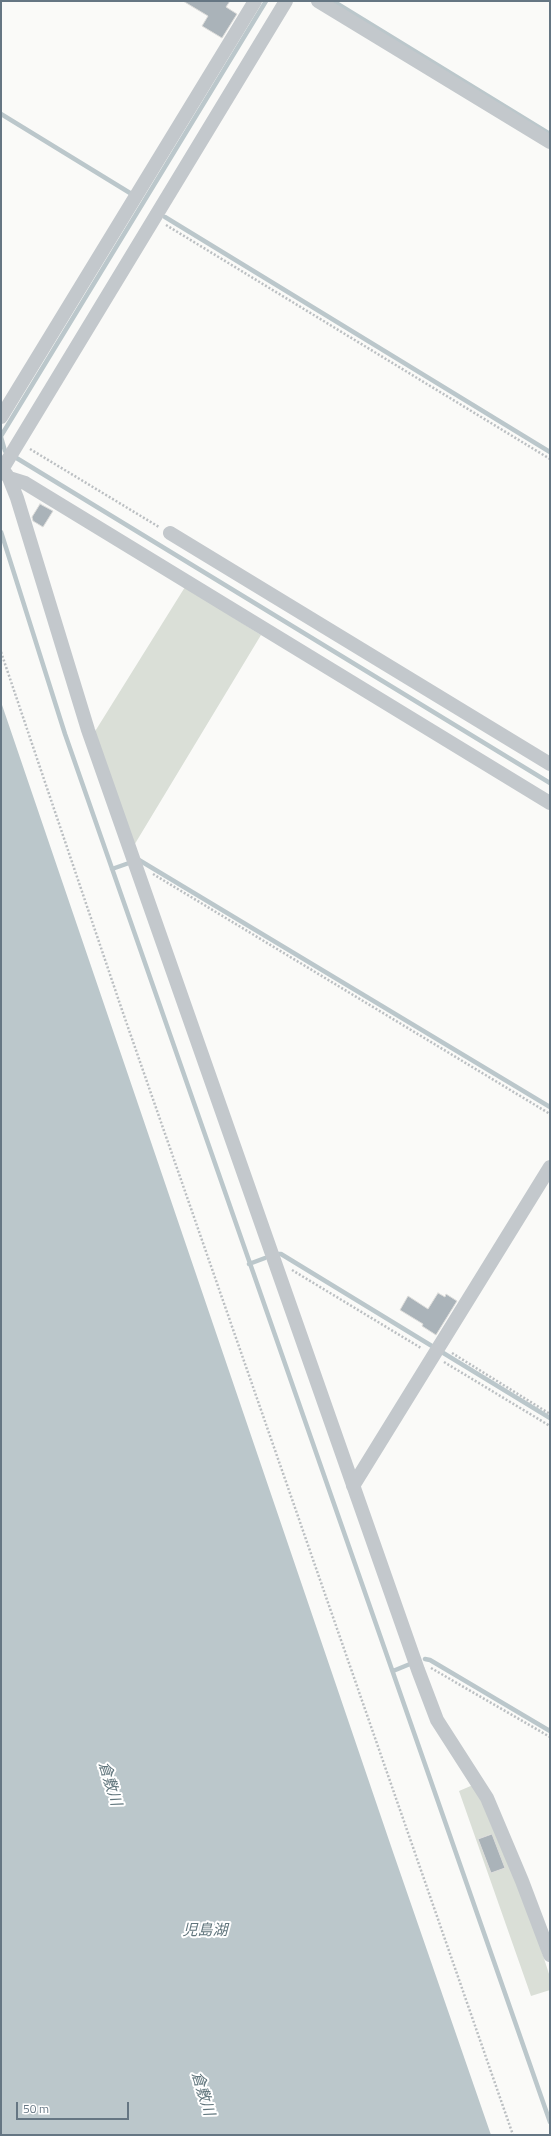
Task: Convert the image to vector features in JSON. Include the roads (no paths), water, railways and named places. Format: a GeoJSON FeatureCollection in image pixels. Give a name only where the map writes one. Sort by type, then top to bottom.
{"type":"FeatureCollection","features":[{"type":"Feature","properties":{"kind":"street"},"geometry":{"type":"LineString","coordinates":[[1,417],[255,1]]}},
{"type":"Feature","properties":{"kind":"street"},"geometry":{"type":"LineString","coordinates":[[286,1],[8,462],[17,498],[88,730],[273,1261],[418,1670],[437,1720],[486,1798],[522,1881],[550,1955]]}},
{"type":"Feature","properties":{"kind":"street"},"geometry":{"type":"LineString","coordinates":[[318,1],[550,142]]}},
{"type":"Feature","properties":{"kind":"street"},"geometry":{"type":"LineString","coordinates":[[8,462],[25,484],[550,803]]}},
{"type":"Feature","properties":{"kind":"street"},"geometry":{"type":"LineString","coordinates":[[170,533],[550,764]]}},
{"type":"Feature","properties":{"kind":"street"},"geometry":{"type":"LineString","coordinates":[[353,1486],[550,1167]]}},
{"type":"Feature","properties":{"kind":"water","name":"児島湖"},"geometry":{"type":"Polygon","coordinates":[[[1,702],[393,1852],[491,2135],[1,2135],[1,702]]]}},
{"type":"Feature","properties":{"kind":"waterway"},"geometry":{"type":"LineString","coordinates":[[1,436],[266,1]]}},
{"type":"Feature","properties":{"kind":"waterway"},"geometry":{"type":"LineString","coordinates":[[333,1],[550,134]]}},
{"type":"Feature","properties":{"kind":"waterway"},"geometry":{"type":"LineString","coordinates":[[1,114],[130,193]]}},
{"type":"Feature","properties":{"kind":"waterway"},"geometry":{"type":"LineString","coordinates":[[165,217],[550,452]]}},
{"type":"Feature","properties":{"kind":"waterway"},"geometry":{"type":"LineString","coordinates":[[1,437],[5,451],[550,783]]}},
{"type":"Feature","properties":{"kind":"waterway"},"geometry":{"type":"LineString","coordinates":[[1,532],[65,734],[550,2122]]}},
{"type":"Feature","properties":{"kind":"waterway"},"geometry":{"type":"LineString","coordinates":[[139,860],[550,1107]]}},
{"type":"Feature","properties":{"kind":"waterway"},"geometry":{"type":"LineString","coordinates":[[112,869],[129,863]]}},
{"type":"Feature","properties":{"kind":"waterway"},"geometry":{"type":"LineString","coordinates":[[277,1254],[281,1254],[550,1418]]}},
{"type":"Feature","properties":{"kind":"waterway"},"geometry":{"type":"LineString","coordinates":[[249,1264],[265,1258]]}},
{"type":"Feature","properties":{"kind":"waterway"},"geometry":{"type":"LineString","coordinates":[[425,1659],[430,1660],[550,1731]]}},
{"type":"Feature","properties":{"kind":"waterway"},"geometry":{"type":"LineString","coordinates":[[393,1671],[410,1664]]}},
{"type":"Feature","properties":{"kind":"water label","name":"倉敷川"},"geometry":{"type":"Point","coordinates":[109,1784]}},
{"type":"Feature","properties":{"kind":"water label","name":"倉敷川"},"geometry":{"type":"Point","coordinates":[202,2094]}}]}
